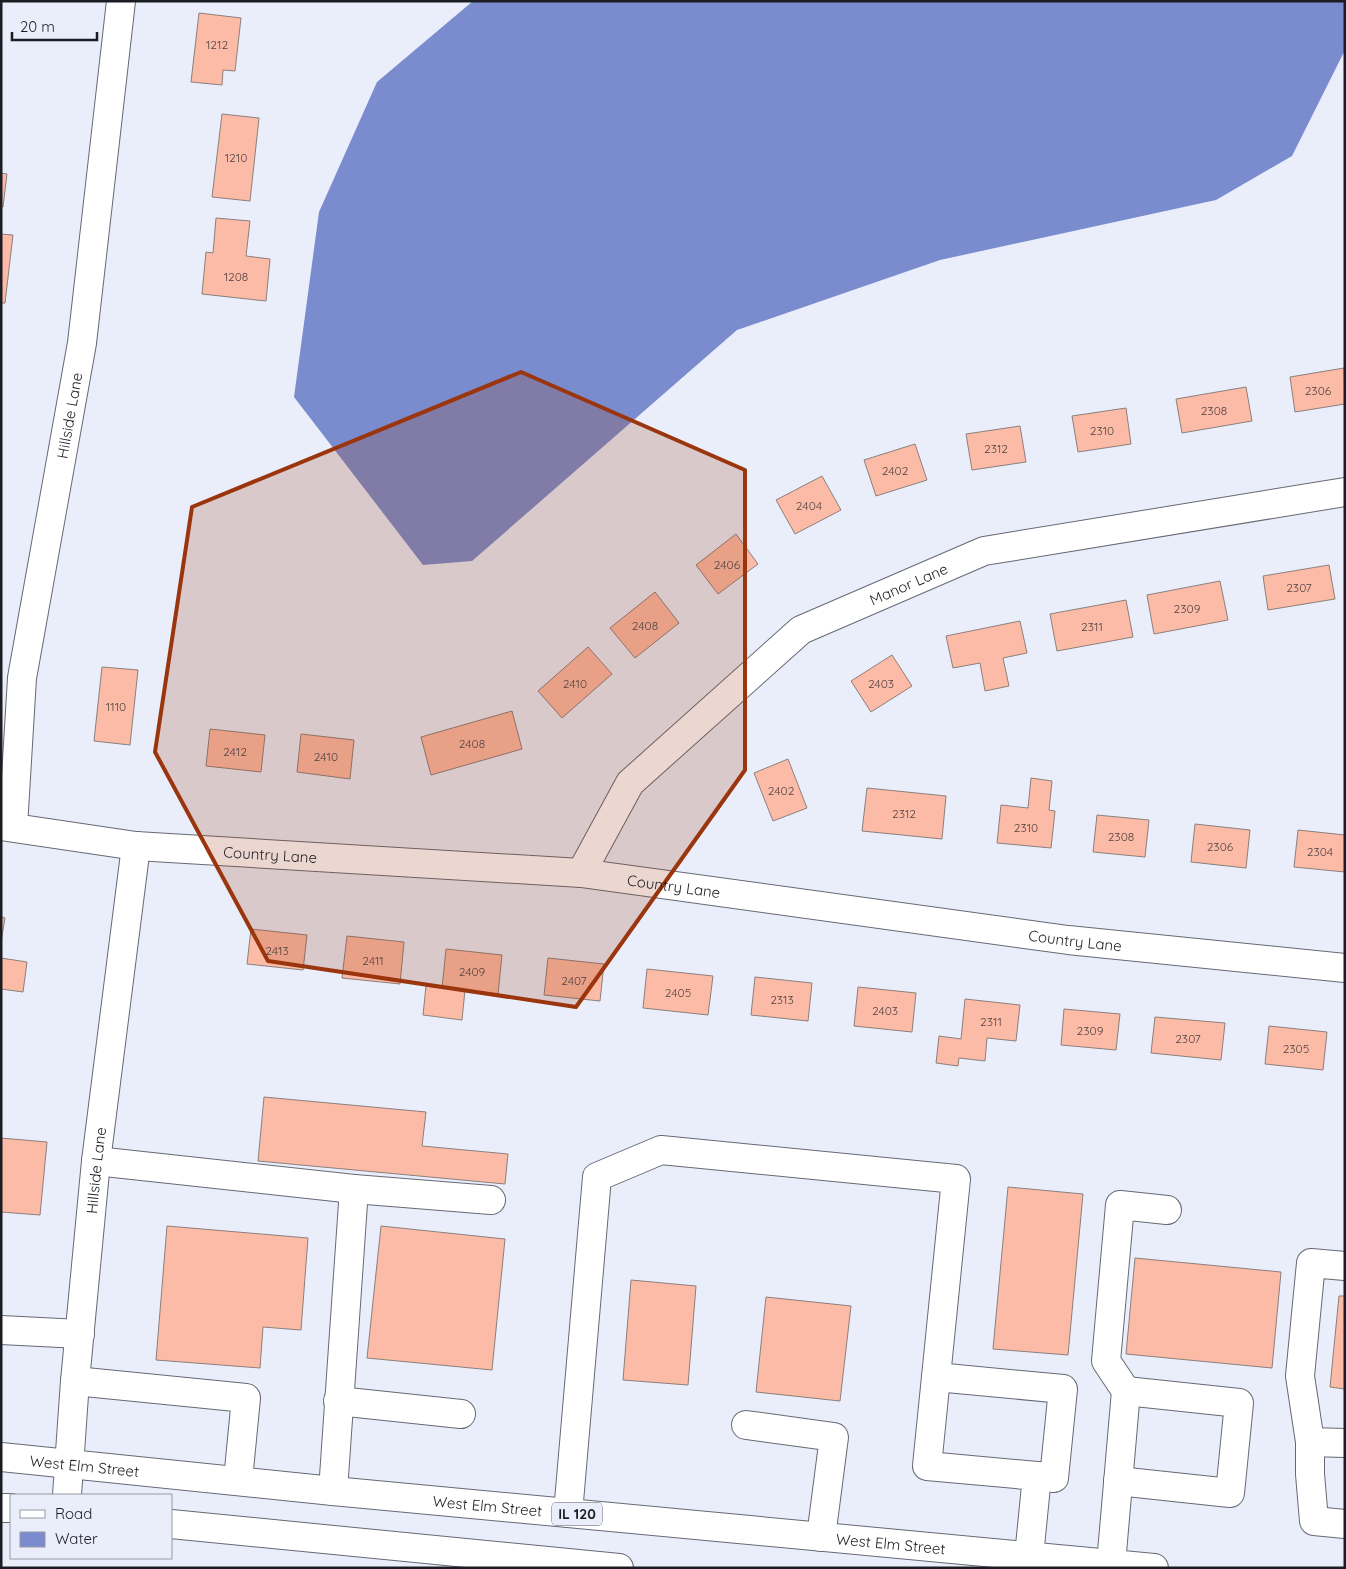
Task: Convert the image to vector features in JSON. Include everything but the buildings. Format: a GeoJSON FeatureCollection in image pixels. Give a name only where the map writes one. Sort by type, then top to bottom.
{"type":"FeatureCollection","features":[{"type":"Feature","properties":{"kind":"street","name":"Hillside Lane"},"geometry":{"type":"LineString","coordinates":[[7,827],[22,678],[82,343],[121,1]]}},
{"type":"Feature","properties":{"kind":"street","name":"Manor Lane"},"geometry":{"type":"LineString","coordinates":[[582,873],[630,783],[801,630],[984,551],[1345,492]]}},
{"type":"Feature","properties":{"kind":"street","name":"Country Lane"},"geometry":{"type":"LineString","coordinates":[[7,827],[136,846],[582,873],[1068,940],[1345,968]]}},
{"type":"Feature","properties":{"kind":"street","name":"Hillside Lane"},"geometry":{"type":"LineString","coordinates":[[67,1494],[75,1381],[96,1161],[136,846]]}},
{"type":"Feature","properties":{"kind":"street"},"geometry":{"type":"LineString","coordinates":[[568,1513],[597,1178],[661,1150],[956,1179],[927,1466],[1054,1478],[1063,1389],[936,1377]]}},
{"type":"Feature","properties":{"kind":"street"},"geometry":{"type":"LineString","coordinates":[[96,1161],[354,1189],[491,1200]]}},
{"type":"Feature","properties":{"kind":"street"},"geometry":{"type":"LineString","coordinates":[[333,1491],[354,1189]]}},
{"type":"Feature","properties":{"kind":"street"},"geometry":{"type":"LineString","coordinates":[[1111,1564],[1126,1391],[1106,1361],[1120,1205],[1167,1210]]}},
{"type":"Feature","properties":{"kind":"street"},"geometry":{"type":"LineString","coordinates":[[1345,1266],[1311,1263],[1300,1376],[1310,1442],[1310,1474],[1314,1522],[1345,1524]]}},
{"type":"Feature","properties":{"kind":"street"},"geometry":{"type":"LineString","coordinates":[[1,1330],[80,1334]]}},
{"type":"Feature","properties":{"kind":"street"},"geometry":{"type":"LineString","coordinates":[[75,1381],[246,1398],[238,1480]]}},
{"type":"Feature","properties":{"kind":"street"},"geometry":{"type":"LineString","coordinates":[[1118,1481],[1230,1493],[1239,1403],[1126,1391]]}},
{"type":"Feature","properties":{"kind":"street"},"geometry":{"type":"LineString","coordinates":[[338,1400],[461,1414]]}},
{"type":"Feature","properties":{"kind":"street"},"geometry":{"type":"LineString","coordinates":[[746,1426],[834,1437],[821,1536]]}},
{"type":"Feature","properties":{"kind":"street"},"geometry":{"type":"LineString","coordinates":[[1310,1442],[1345,1443]]}},
{"type":"Feature","properties":{"kind":"street","name":"West Elm Street"},"geometry":{"type":"LineString","coordinates":[[1,1457],[333,1491],[1154,1568]]}},
{"type":"Feature","properties":{"kind":"street"},"geometry":{"type":"LineString","coordinates":[[1029,1556],[1037,1476]]}},
{"type":"Feature","properties":{"kind":"street"},"geometry":{"type":"LineString","coordinates":[[172,1524],[619,1568]]}},
{"type":"Feature","properties":{"kind":"highlighted area"},"geometry":{"type":"Polygon","coordinates":[[[521,372],[745,470],[745,770],[576,1007],[268,961],[155,752],[192,507],[521,372]]]}},
{"type":"Feature","properties":{"kind":"water"},"geometry":{"type":"Polygon","coordinates":[[[473,1],[1345,1],[1345,50],[1292,156],[1216,200],[940,260],[737,330],[472,561],[423,565],[294,397],[319,212],[377,82],[473,1]]]}}]}
